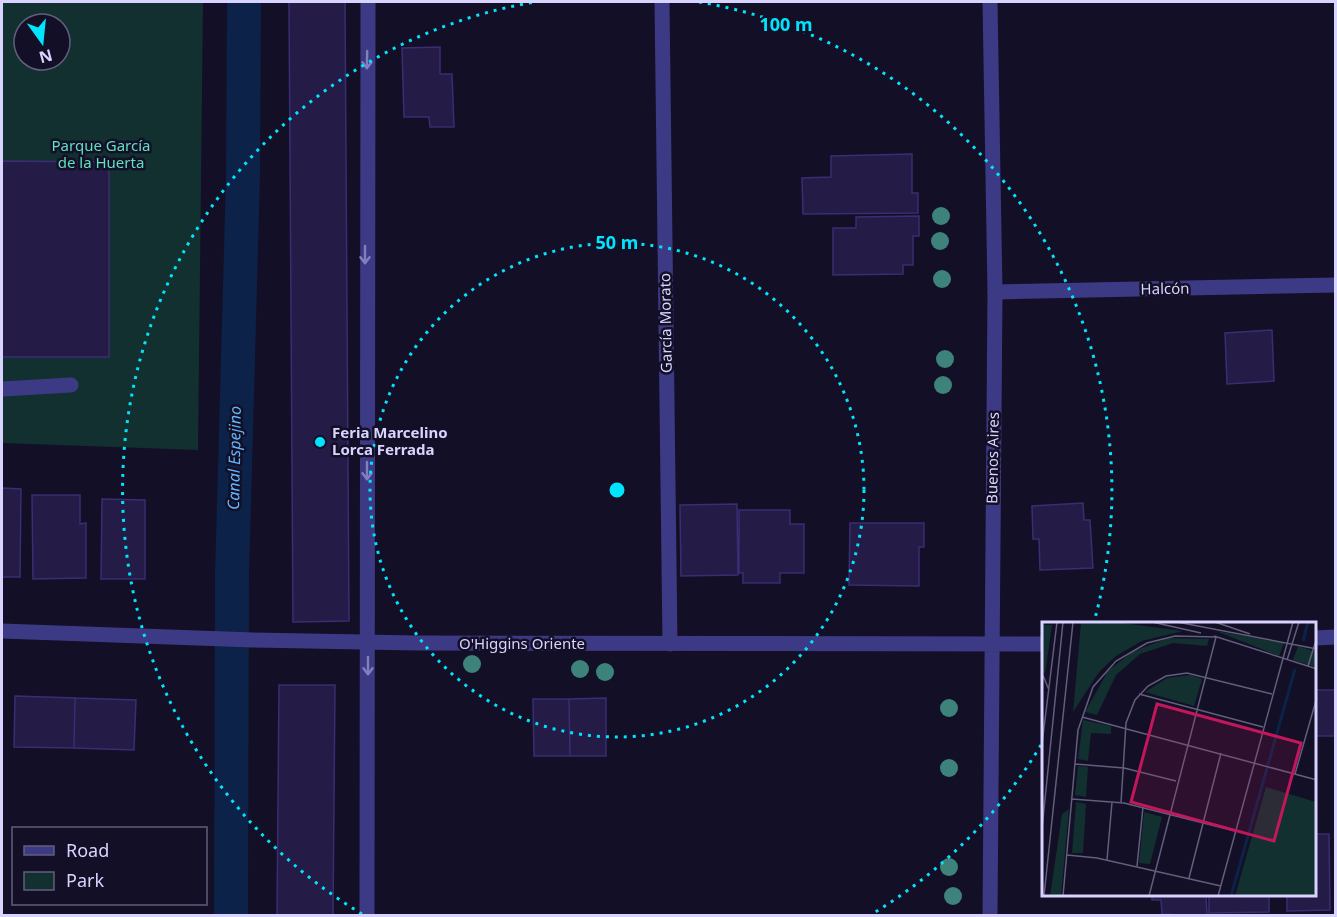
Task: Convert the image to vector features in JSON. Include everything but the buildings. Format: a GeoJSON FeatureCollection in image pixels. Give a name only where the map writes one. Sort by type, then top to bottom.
{"type":"FeatureCollection","features":[{"type":"Feature","properties":{"kind":"street"},"geometry":{"type":"LineString","coordinates":[[367,915],[368,642],[365,275],[368,2]]}},
{"type":"Feature","properties":{"kind":"street","name":"García Morato"},"geometry":{"type":"LineString","coordinates":[[662,2],[670,644]]}},
{"type":"Feature","properties":{"kind":"street","name":"Buenos Aires"},"geometry":{"type":"LineString","coordinates":[[990,2],[995,292],[990,915]]}},
{"type":"Feature","properties":{"kind":"street","name":"Halcón"},"geometry":{"type":"LineString","coordinates":[[995,292],[1335,285]]}},
{"type":"Feature","properties":{"kind":"street"},"geometry":{"type":"LineString","coordinates":[[2,389],[71,385]]}},
{"type":"Feature","properties":{"kind":"street","name":"O'Higgins Oriente"},"geometry":{"type":"LineString","coordinates":[[2,632],[368,642],[1042,644]]}},
{"type":"Feature","properties":{"kind":"street"},"geometry":{"type":"LineString","coordinates":[[1316,638],[1335,637]]}},
{"type":"Feature","properties":{"kind":"green space","name":"Parque García de la Huerta"},"geometry":{"type":"Polygon","coordinates":[[[2,2],[203,2],[198,450],[2,443],[2,2]]]}},
{"type":"Feature","properties":{"kind":"waterway","name":"Canal Espejino"},"geometry":{"type":"LineString","coordinates":[[231,916],[232,575],[243,176],[244,2]]}},
{"type":"Feature","properties":{"kind":"place","name":"Feria Marcelino Lorca Ferrada"},"geometry":{"type":"Point","coordinates":[320,442]}}]}
